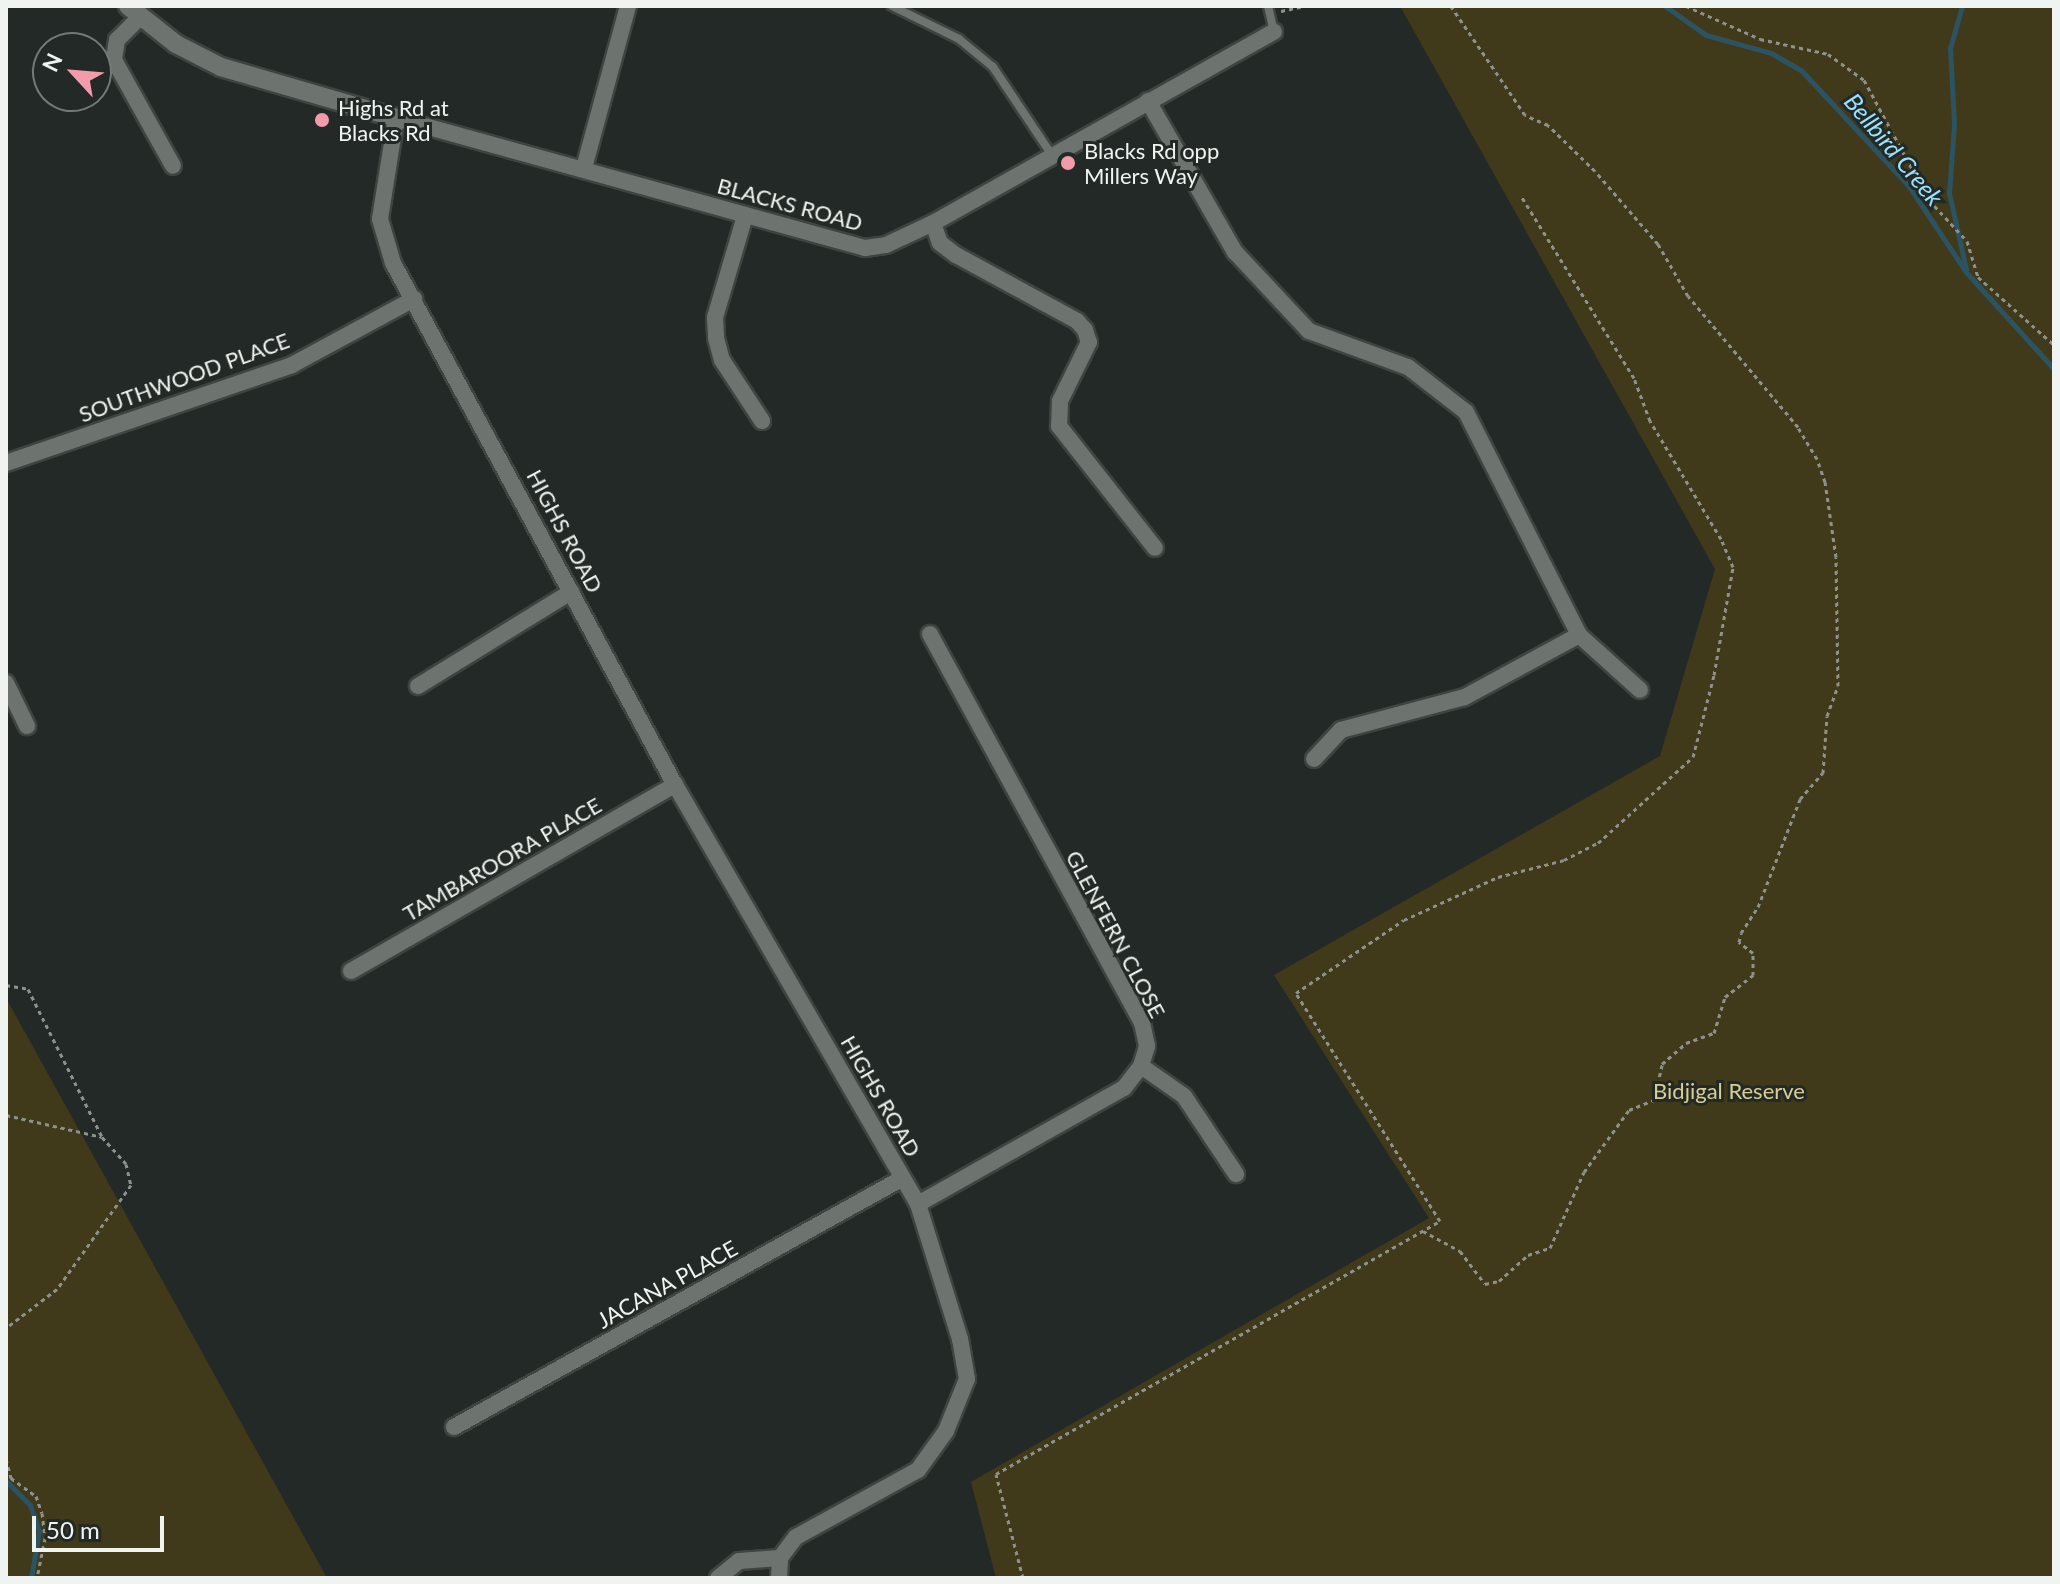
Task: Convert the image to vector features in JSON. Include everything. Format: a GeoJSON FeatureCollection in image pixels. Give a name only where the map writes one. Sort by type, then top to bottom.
{"type":"FeatureCollection","features":[{"type":"Feature","properties":{"kind":"street"},"geometry":{"type":"LineString","coordinates":[[584,168],[628,6]]}},
{"type":"Feature","properties":{"kind":"street"},"geometry":{"type":"LineString","coordinates":[[173,166],[114,60],[117,40],[134,12],[221,67],[396,118]]}},
{"type":"Feature","properties":{"kind":"street","name":"BLACKS ROAD"},"geometry":{"type":"LineString","coordinates":[[396,118],[865,248],[886,245],[933,223],[1274,32]]}},
{"type":"Feature","properties":{"kind":"street"},"geometry":{"type":"LineString","coordinates":[[1148,101],[1235,252],[1309,331],[1408,367],[1466,412],[1579,635],[1640,690]]}},
{"type":"Feature","properties":{"kind":"street","name":"HIGHS ROAD"},"geometry":{"type":"LineString","coordinates":[[396,118],[380,219],[389,253],[675,785],[918,1204],[960,1339],[967,1379],[946,1431],[918,1470],[796,1537],[780,1558]]}},
{"type":"Feature","properties":{"kind":"street"},"geometry":{"type":"LineString","coordinates":[[745,216],[715,317],[716,338],[722,360],[762,421]]}},
{"type":"Feature","properties":{"kind":"street"},"geometry":{"type":"LineString","coordinates":[[933,223],[940,243],[956,255],[1077,321],[1085,330],[1089,342],[1060,401],[1059,426],[1155,548]]}},
{"type":"Feature","properties":{"kind":"street","name":"SOUTHWOOD PLACE"},"geometry":{"type":"LineString","coordinates":[[6,463],[292,365],[414,299]]}},
{"type":"Feature","properties":{"kind":"street"},"geometry":{"type":"LineString","coordinates":[[418,686],[571,592]]}},
{"type":"Feature","properties":{"kind":"street","name":"GLENFERN CLOSE"},"geometry":{"type":"LineString","coordinates":[[930,634],[1142,1023],[1147,1046],[1141,1066]]}},
{"type":"Feature","properties":{"kind":"street"},"geometry":{"type":"LineString","coordinates":[[1314,759],[1341,730],[1465,697],[1579,635]]}},
{"type":"Feature","properties":{"kind":"street"},"geometry":{"type":"LineString","coordinates":[[6,683],[27,726]]}},
{"type":"Feature","properties":{"kind":"street","name":"TAMBAROORA PLACE"},"geometry":{"type":"LineString","coordinates":[[351,971],[675,785]]}},
{"type":"Feature","properties":{"kind":"street"},"geometry":{"type":"LineString","coordinates":[[918,1204],[1124,1088],[1141,1066],[1184,1096],[1236,1174]]}},
{"type":"Feature","properties":{"kind":"street","name":"JACANA PLACE"},"geometry":{"type":"LineString","coordinates":[[454,1427],[901,1179]]}},
{"type":"Feature","properties":{"kind":"street"},"geometry":{"type":"LineString","coordinates":[[718,1578],[739,1561],[780,1558],[779,1578]]}},
{"type":"Feature","properties":{"kind":"lane"},"geometry":{"type":"LineString","coordinates":[[892,6],[959,39],[993,67],[1052,155]]}},
{"type":"Feature","properties":{"kind":"lane"},"geometry":{"type":"LineString","coordinates":[[1270,10],[1274,32]]}},
{"type":"Feature","properties":{"kind":"path"},"geometry":{"type":"LineString","coordinates":[[1270,10],[1304,6]]}},
{"type":"Feature","properties":{"kind":"path"},"geometry":{"type":"LineString","coordinates":[[1423,1231],[1460,1251],[1485,1284],[1499,1281],[1528,1255],[1550,1248],[1584,1172],[1629,1110],[1654,1100],[1662,1064],[1686,1043],[1714,1033],[1725,997],[1753,975],[1753,953],[1739,942],[1741,933],[1764,894],[1800,799],[1823,773],[1827,716],[1838,673],[1836,557],[1825,482],[1817,459],[1798,427],[1688,296],[1658,244],[1595,171],[1548,125],[1525,115],[1451,6]]}},
{"type":"Feature","properties":{"kind":"path"},"geometry":{"type":"LineString","coordinates":[[1686,6],[1760,39],[1828,54],[1864,80],[1929,200],[1967,241],[1978,277],[2054,345]]}},
{"type":"Feature","properties":{"kind":"path"},"geometry":{"type":"LineString","coordinates":[[1023,1578],[996,1474],[1440,1221],[1296,993],[1404,920],[1498,877],[1564,860],[1598,843],[1693,757],[1714,675],[1733,567],[1721,539],[1650,421],[1634,378],[1521,196]]}},
{"type":"Feature","properties":{"kind":"path"},"geometry":{"type":"LineString","coordinates":[[6,985],[28,989],[102,1137],[126,1164],[131,1185],[57,1289],[6,1328]]}},
{"type":"Feature","properties":{"kind":"path"},"geometry":{"type":"LineString","coordinates":[[6,1115],[102,1137]]}},
{"type":"Feature","properties":{"kind":"path"},"geometry":{"type":"LineString","coordinates":[[6,1459],[11,1478],[36,1496],[42,1513],[45,1538],[37,1578]]}},
{"type":"Feature","properties":{"kind":"green space","name":"Bidjigal Reserve"},"geometry":{"type":"Polygon","coordinates":[[[1400,6],[2054,6],[2054,1578],[996,1578],[971,1482],[1429,1218],[1274,975],[1660,756],[1715,569],[1400,6]]]}},
{"type":"Feature","properties":{"kind":"green space"},"geometry":{"type":"Polygon","coordinates":[[[6,998],[327,1578],[6,1578],[6,998]]]}},
{"type":"Feature","properties":{"kind":"waterway","name":"Bellbird Creek"},"geometry":{"type":"LineString","coordinates":[[1665,6],[1706,35],[1771,53],[1801,70],[1908,185],[1966,272],[2054,369]]}},
{"type":"Feature","properties":{"kind":"waterway"},"geometry":{"type":"LineString","coordinates":[[1962,6],[1950,48],[1954,124],[1949,193],[1966,269]]}},
{"type":"Feature","properties":{"kind":"waterway"},"geometry":{"type":"LineString","coordinates":[[6,1481],[30,1505],[39,1531],[31,1578]]}},
{"type":"Feature","properties":{"kind":"place","name":"Highs Rd at Blacks Rd"},"geometry":{"type":"Point","coordinates":[322,120]}},
{"type":"Feature","properties":{"kind":"place","name":"Blacks Rd opp Millers Way"},"geometry":{"type":"Point","coordinates":[1068,163]}}]}
